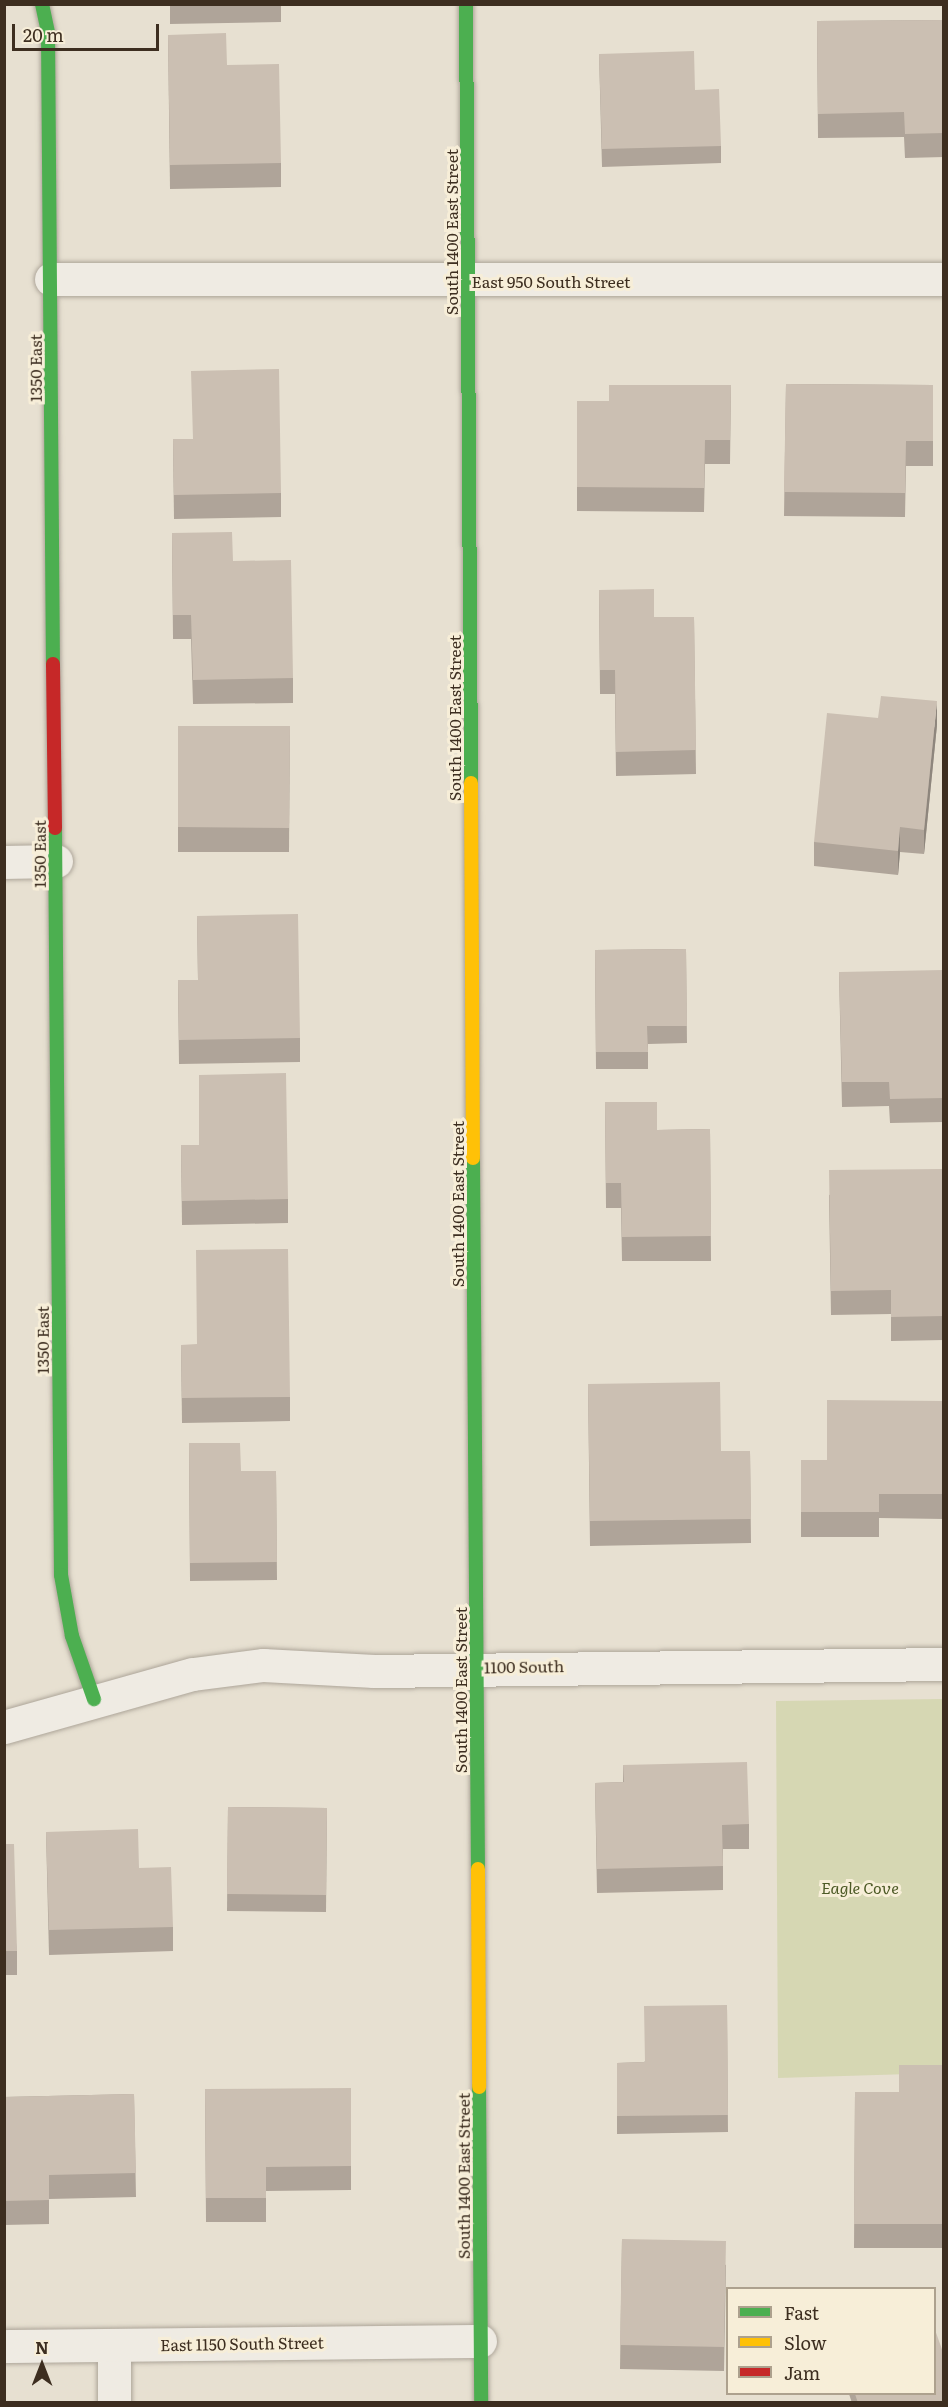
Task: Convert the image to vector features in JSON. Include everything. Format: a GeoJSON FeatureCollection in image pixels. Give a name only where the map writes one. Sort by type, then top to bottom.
{"type":"FeatureCollection","features":[{"type":"Feature","properties":{"kind":"street","name":"1350 East"},"geometry":{"type":"LineString","coordinates":[[42,4],[48,33],[51,279],[61,1575],[72,1636],[94,1699]]}},
{"type":"Feature","properties":{"kind":"street","name":"South 1400 East Street"},"geometry":{"type":"LineString","coordinates":[[466,4],[481,2403]]}},
{"type":"Feature","properties":{"kind":"street","name":"East 950 South Street"},"geometry":{"type":"LineString","coordinates":[[51,279],[468,282],[944,279]]}},
{"type":"Feature","properties":{"kind":"street"},"geometry":{"type":"LineString","coordinates":[[4,862],[56,861]]}},
{"type":"Feature","properties":{"kind":"street","name":"1100 South"},"geometry":{"type":"LineString","coordinates":[[4,1727],[94,1699],[193,1674],[263,1665],[374,1671],[476,1667],[944,1664]]}},
{"type":"Feature","properties":{"kind":"street","name":"East 1150 South Street"},"geometry":{"type":"LineString","coordinates":[[4,2346],[480,2341]]}},
{"type":"Feature","properties":{"kind":"street"},"geometry":{"type":"LineString","coordinates":[[114,2345],[114,2403]]}},
{"type":"Feature","properties":{"kind":"green space","name":"Eagle Cove"},"geometry":{"type":"Polygon","coordinates":[[[943,1699],[943,2073],[778,2078],[776,1701],[943,1699]]]}},
{"type":"Feature","properties":{"kind":"building"},"geometry":{"type":"Polygon","coordinates":[[[944,20],[944,133],[905,134],[904,112],[818,114],[817,21],[944,20]]]}},
{"type":"Feature","properties":{"kind":"building"},"geometry":{"type":"Polygon","coordinates":[[[226,33],[227,65],[279,64],[281,163],[170,165],[168,35],[226,33]]]}},
{"type":"Feature","properties":{"kind":"building"},"geometry":{"type":"Polygon","coordinates":[[[694,51],[695,90],[719,89],[721,146],[602,149],[599,54],[694,51]]]}},
{"type":"Feature","properties":{"kind":"building"},"geometry":{"type":"Polygon","coordinates":[[[279,369],[281,493],[174,495],[173,439],[193,439],[191,371],[279,369]]]}},
{"type":"Feature","properties":{"kind":"building"},"geometry":{"type":"Polygon","coordinates":[[[786,384],[933,385],[933,441],[906,441],[905,493],[784,492],[786,384]]]}},
{"type":"Feature","properties":{"kind":"building"},"geometry":{"type":"Polygon","coordinates":[[[609,385],[731,385],[730,440],[705,440],[704,488],[577,487],[577,401],[609,401],[609,385]]]}},
{"type":"Feature","properties":{"kind":"building"},"geometry":{"type":"Polygon","coordinates":[[[232,532],[233,561],[291,560],[293,678],[193,680],[191,615],[173,615],[172,533],[232,532]]]}},
{"type":"Feature","properties":{"kind":"building"},"geometry":{"type":"Polygon","coordinates":[[[654,589],[654,617],[694,617],[696,750],[616,752],[615,670],[600,670],[599,590],[654,589]]]}},
{"type":"Feature","properties":{"kind":"building"},"geometry":{"type":"Polygon","coordinates":[[[881,696],[937,701],[924,830],[900,827],[898,851],[814,842],[827,713],[878,718],[881,696]]]}},
{"type":"Feature","properties":{"kind":"building"},"geometry":{"type":"Polygon","coordinates":[[[178,726],[290,726],[289,828],[178,827],[178,726]]]}},
{"type":"Feature","properties":{"kind":"building"},"geometry":{"type":"Polygon","coordinates":[[[298,914],[300,1038],[179,1040],[178,980],[198,980],[197,916],[298,914]]]}},
{"type":"Feature","properties":{"kind":"building"},"geometry":{"type":"Polygon","coordinates":[[[686,949],[687,1026],[647,1026],[648,1052],[596,1052],[595,950],[686,949]]]}},
{"type":"Feature","properties":{"kind":"building"},"geometry":{"type":"Polygon","coordinates":[[[943,970],[944,1098],[890,1099],[889,1082],[842,1082],[839,972],[943,970]]]}},
{"type":"Feature","properties":{"kind":"building"},"geometry":{"type":"Polygon","coordinates":[[[286,1073],[288,1199],[182,1201],[181,1145],[199,1145],[199,1075],[286,1073]]]}},
{"type":"Feature","properties":{"kind":"building"},"geometry":{"type":"Polygon","coordinates":[[[605,1102],[657,1102],[657,1130],[710,1129],[711,1236],[622,1237],[621,1183],[606,1183],[605,1102]]]}},
{"type":"Feature","properties":{"kind":"building"},"geometry":{"type":"Polygon","coordinates":[[[944,1169],[944,1316],[891,1317],[891,1290],[831,1291],[829,1170],[944,1169]]]}},
{"type":"Feature","properties":{"kind":"building"},"geometry":{"type":"Polygon","coordinates":[[[288,1249],[290,1397],[182,1398],[181,1345],[197,1344],[196,1250],[288,1249]]]}},
{"type":"Feature","properties":{"kind":"building"},"geometry":{"type":"Polygon","coordinates":[[[720,1382],[721,1451],[750,1451],[751,1519],[590,1521],[588,1384],[720,1382]]]}},
{"type":"Feature","properties":{"kind":"building"},"geometry":{"type":"Polygon","coordinates":[[[827,1400],[944,1401],[944,1494],[879,1494],[879,1512],[801,1512],[801,1460],[827,1460],[827,1400]]]}},
{"type":"Feature","properties":{"kind":"building"},"geometry":{"type":"Polygon","coordinates":[[[189,1443],[240,1443],[241,1471],[276,1471],[277,1562],[190,1563],[189,1443]]]}},
{"type":"Feature","properties":{"kind":"building"},"geometry":{"type":"Polygon","coordinates":[[[747,1762],[749,1824],[722,1825],[723,1866],[597,1869],[595,1783],[624,1782],[623,1765],[747,1762]]]}},
{"type":"Feature","properties":{"kind":"building"},"geometry":{"type":"Polygon","coordinates":[[[228,1807],[327,1808],[326,1895],[227,1894],[228,1807]]]}},
{"type":"Feature","properties":{"kind":"building"},"geometry":{"type":"Polygon","coordinates":[[[138,1829],[139,1868],[171,1867],[173,1927],[49,1930],[46,1832],[138,1829]]]}},
{"type":"Feature","properties":{"kind":"building"},"geometry":{"type":"Polygon","coordinates":[[[4,1844],[14,1844],[17,1951],[4,1951],[4,1844]]]}},
{"type":"Feature","properties":{"kind":"building"},"geometry":{"type":"Polygon","coordinates":[[[727,2005],[728,2115],[617,2116],[617,2063],[645,2062],[644,2006],[727,2005]]]}},
{"type":"Feature","properties":{"kind":"building"},"geometry":{"type":"Polygon","coordinates":[[[899,2065],[944,2065],[944,2224],[854,2224],[855,2092],[899,2092],[899,2065]]]}},
{"type":"Feature","properties":{"kind":"building"},"geometry":{"type":"Polygon","coordinates":[[[351,2088],[351,2166],[266,2167],[266,2198],[206,2198],[205,2089],[351,2088]]]}},
{"type":"Feature","properties":{"kind":"building"},"geometry":{"type":"Polygon","coordinates":[[[134,2094],[136,2173],[49,2175],[49,2200],[4,2201],[4,2097],[134,2094]]]}},
{"type":"Feature","properties":{"kind":"building"},"geometry":{"type":"Polygon","coordinates":[[[622,2239],[726,2241],[724,2347],[620,2345],[622,2239]]]}},
{"type":"Feature","properties":{"kind":"building"},"geometry":{"type":"Polygon","coordinates":[[[936,2333],[944,2355],[944,2403],[858,2403],[855,2395],[936,2395],[936,2333]]]}},
{"type":"Feature","properties":{"kind":"traffic: fast"},"geometry":{"type":"LineString","coordinates":[[42,4],[48,33],[53,664]]}},
{"type":"Feature","properties":{"kind":"traffic: fast"},"geometry":{"type":"LineString","coordinates":[[466,4],[471,783]]}},
{"type":"Feature","properties":{"kind":"traffic: fast"},"geometry":{"type":"LineString","coordinates":[[55,828],[61,1575],[72,1636],[94,1699]]}},
{"type":"Feature","properties":{"kind":"traffic: fast"},"geometry":{"type":"LineString","coordinates":[[473,1158],[478,1869]]}},
{"type":"Feature","properties":{"kind":"traffic: fast"},"geometry":{"type":"LineString","coordinates":[[479,2087],[481,2402]]}},
{"type":"Feature","properties":{"kind":"traffic: slow"},"geometry":{"type":"LineString","coordinates":[[471,783],[473,1158]]}},
{"type":"Feature","properties":{"kind":"traffic: slow"},"geometry":{"type":"LineString","coordinates":[[478,1869],[479,2087]]}},
{"type":"Feature","properties":{"kind":"traffic: jam"},"geometry":{"type":"LineString","coordinates":[[53,664],[55,828]]}}]}
